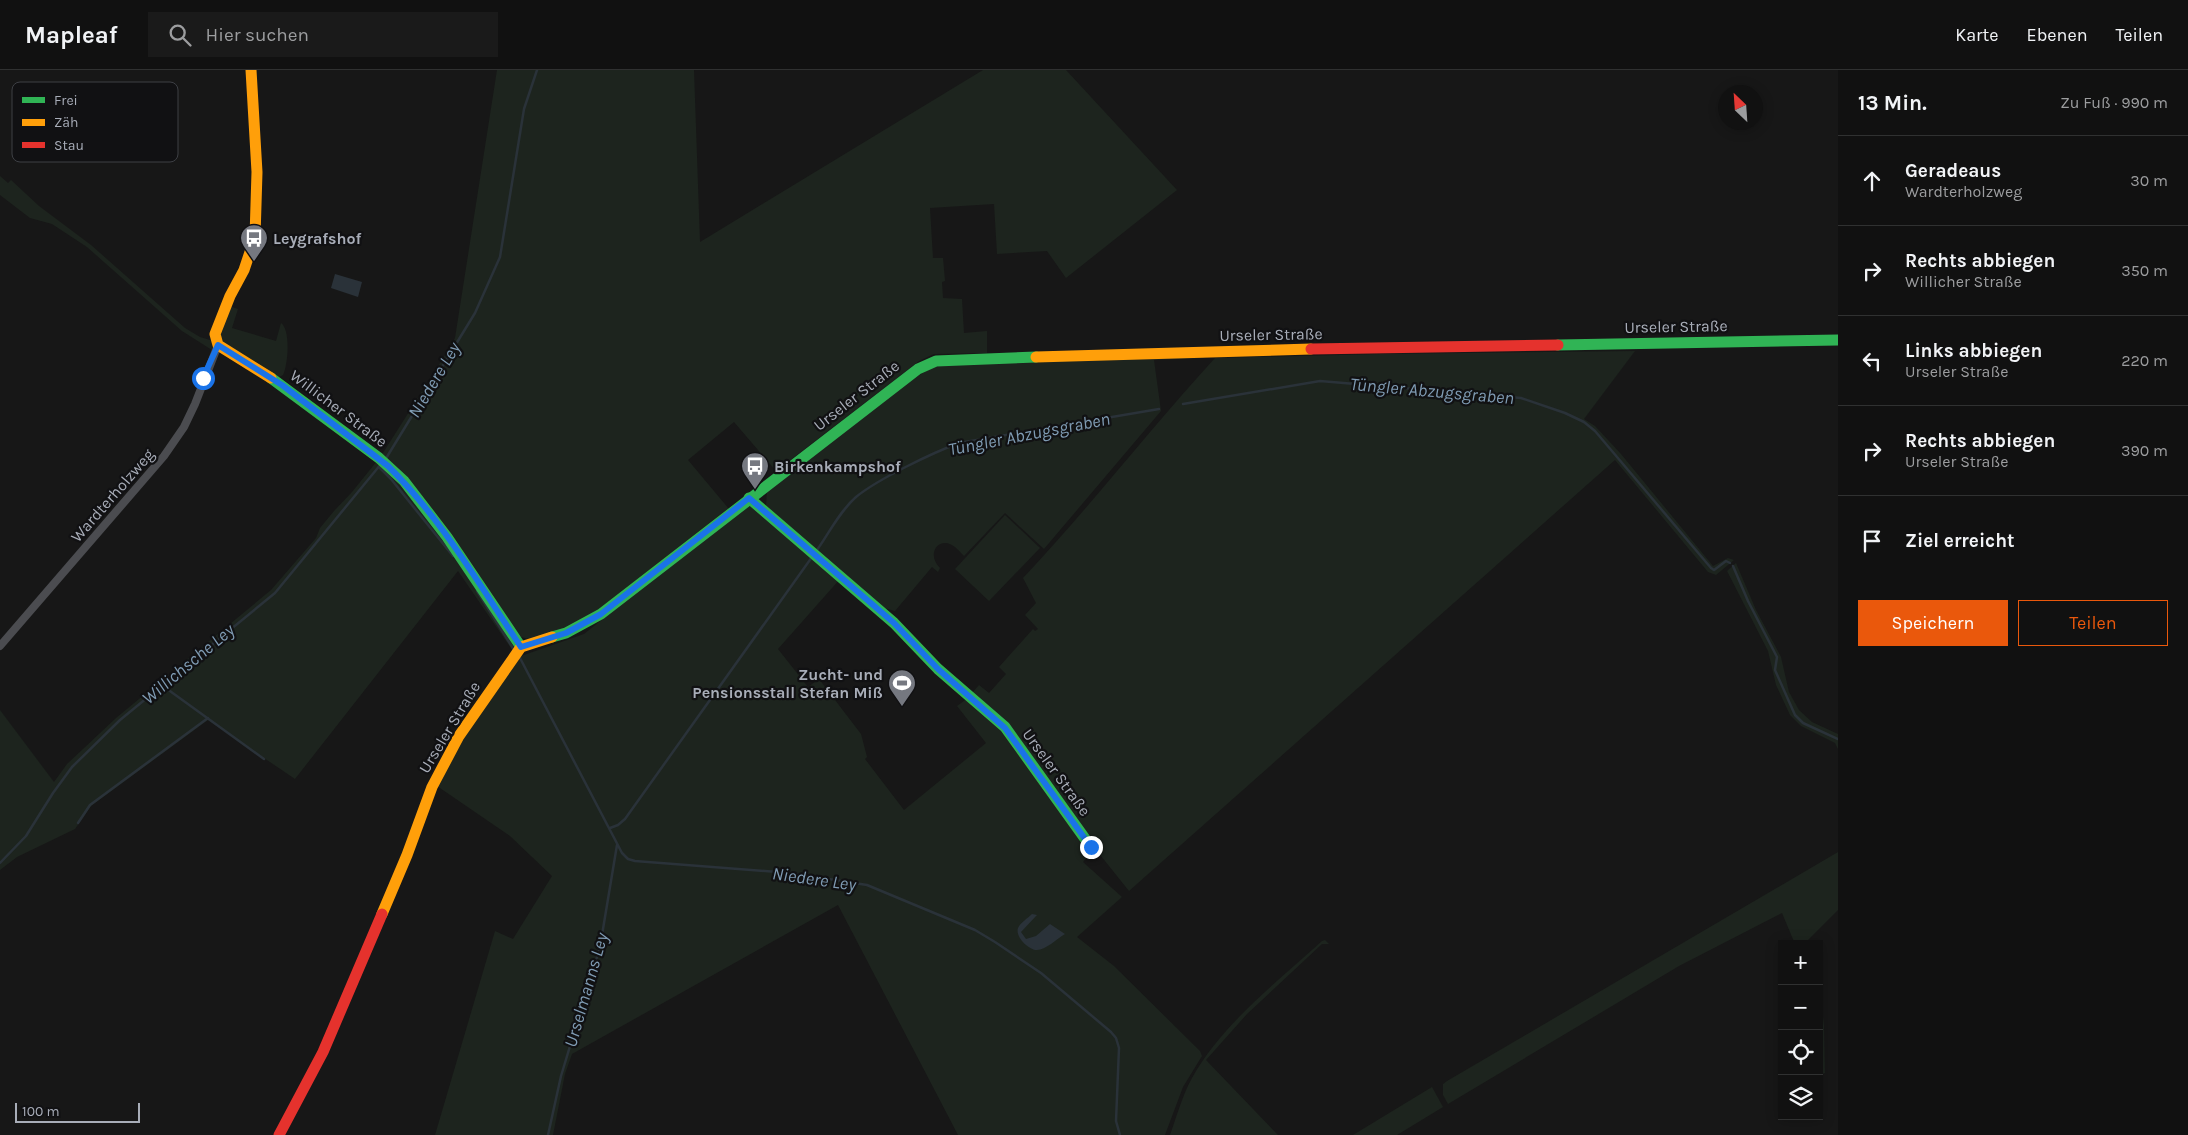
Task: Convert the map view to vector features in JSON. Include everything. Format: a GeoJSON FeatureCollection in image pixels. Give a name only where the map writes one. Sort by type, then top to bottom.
{"type":"FeatureCollection","features":[{"type":"Feature","properties":{"kind":"street"},"geometry":{"type":"LineString","coordinates":[[218,345],[215,334],[230,296],[244,270],[255,237],[257,172],[251,70]]}},
{"type":"Feature","properties":{"kind":"street","name":"Urseler Straße"},"geometry":{"type":"LineString","coordinates":[[279,1135],[323,1052],[407,855],[432,787],[459,736],[521,647],[566,633],[601,614],[918,369],[936,361],[959,358],[1838,340]]}},
{"type":"Feature","properties":{"kind":"street","name":"Willicher Straße"},"geometry":{"type":"LineString","coordinates":[[218,345],[282,385],[388,466],[404,482],[447,537],[521,647]]}},
{"type":"Feature","properties":{"kind":"street","name":"Wardterholzweg"},"geometry":{"type":"LineString","coordinates":[[0,646],[164,456],[184,427],[218,345]]}},
{"type":"Feature","properties":{"kind":"street","name":"Urseler Straße"},"geometry":{"type":"LineString","coordinates":[[749,498],[894,623],[938,669],[1005,728],[1091,847]]}},
{"type":"Feature","properties":{"kind":"shaded area"},"geometry":{"type":"Polygon","coordinates":[[[497,70],[694,70],[700,242],[983,70],[1066,70],[1177,190],[1066,278],[1047,251],[997,254],[994,204],[930,208],[933,258],[943,258],[945,281],[942,282],[943,298],[962,299],[964,333],[987,331],[987,353],[934,354],[919,361],[776,471],[734,422],[688,460],[729,509],[580,624],[533,640],[521,637],[420,506],[517,645],[513,651],[458,571],[295,779],[208,720],[91,806],[75,829],[17,857],[0,870],[0,710],[54,782],[67,764],[116,718],[271,590],[316,538],[320,528],[381,456],[447,352],[455,338],[497,70]]]}},
{"type":"Feature","properties":{"kind":"shaded area"},"geometry":{"type":"Polygon","coordinates":[[[0,176],[8,183],[11,180],[39,206],[91,245],[185,328],[200,337],[210,340],[212,338],[212,350],[182,331],[87,247],[52,224],[30,218],[0,195],[0,176]]]}},
{"type":"Feature","properties":{"kind":"shaded area"},"geometry":{"type":"Polygon","coordinates":[[[335,274],[362,282],[358,297],[331,288],[335,274]]]}},
{"type":"Feature","properties":{"kind":"shaded area"},"geometry":{"type":"Polygon","coordinates":[[[229,306],[238,309],[232,328],[276,341],[281,323],[286,333],[288,348],[283,375],[277,378],[222,345],[218,335],[229,306]]]}},
{"type":"Feature","properties":{"kind":"shaded area"},"geometry":{"type":"Polygon","coordinates":[[[1635,351],[1584,419],[1595,426],[1621,454],[1713,566],[1728,558],[1734,560],[1716,575],[1708,572],[1615,460],[1129,891],[1097,851],[1010,727],[971,694],[979,685],[989,693],[1006,674],[999,667],[1033,629],[1035,631],[1038,629],[1025,615],[1036,603],[1023,578],[1215,358],[1635,351]]]}},
{"type":"Feature","properties":{"kind":"shaded area"},"geometry":{"type":"Polygon","coordinates":[[[1203,355],[1204,358],[1154,360],[1161,411],[1044,549],[1005,513],[964,556],[952,545],[942,543],[938,545],[935,548],[934,557],[940,568],[938,572],[932,567],[895,611],[880,607],[766,508],[767,488],[883,398],[937,364],[1203,355]]]}},
{"type":"Feature","properties":{"kind":"shaded area"},"geometry":{"type":"Polygon","coordinates":[[[752,504],[840,579],[778,649],[808,687],[819,679],[861,734],[867,757],[865,759],[904,810],[986,743],[957,706],[968,698],[1003,728],[1089,849],[1090,853],[1083,862],[1122,897],[1077,937],[1114,966],[1200,1051],[1202,1056],[1183,1087],[1165,1135],[958,1135],[838,905],[572,1054],[565,1074],[553,1135],[435,1135],[495,931],[513,939],[552,876],[510,836],[437,786],[462,737],[521,656],[584,634],[746,505],[752,504]]]}},
{"type":"Feature","properties":{"kind":"shaded area"},"geometry":{"type":"Polygon","coordinates":[[[1005,515],[1040,548],[989,601],[955,569],[1005,515]]]}},
{"type":"Feature","properties":{"kind":"shaded area"},"geometry":{"type":"Polygon","coordinates":[[[1736,563],[1756,610],[1781,657],[1789,692],[1799,710],[1812,722],[1838,734],[1838,749],[1835,743],[1801,726],[1790,715],[1776,685],[1768,651],[1727,571],[1736,563]]]}},
{"type":"Feature","properties":{"kind":"shaded area"},"geometry":{"type":"Polygon","coordinates":[[[1838,852],[1838,910],[1808,940],[1793,940],[1782,913],[1679,966],[1448,1104],[1443,1095],[1443,1084],[1838,852]]]}},
{"type":"Feature","properties":{"kind":"shaded area"},"geometry":{"type":"Polygon","coordinates":[[[1032,914],[1037,915],[1021,932],[1026,939],[1036,936],[1050,924],[1065,934],[1044,948],[1037,950],[1030,948],[1021,939],[1018,928],[1032,914]]]}},
{"type":"Feature","properties":{"kind":"shaded area"},"geometry":{"type":"Polygon","coordinates":[[[1325,940],[1329,944],[1322,944],[1247,1014],[1206,1060],[1278,1135],[1170,1135],[1188,1085],[1219,1039],[1269,988],[1325,940]]]}},
{"type":"Feature","properties":{"kind":"shaded area"},"geometry":{"type":"Polygon","coordinates":[[[1823,1016],[1824,1025],[1825,1073],[1823,1074],[1823,1016]]]}},
{"type":"Feature","properties":{"kind":"shaded area"},"geometry":{"type":"Polygon","coordinates":[[[1432,1087],[1443,1107],[1397,1135],[1353,1135],[1432,1087]]]}},
{"type":"Feature","properties":{"kind":"waterway","name":"Niedere Ley"},"geometry":{"type":"LineString","coordinates":[[385,460],[475,313],[500,257],[524,109],[537,70]]}},
{"type":"Feature","properties":{"kind":"waterway","name":"Tüngler Abzugsgraben"},"geometry":{"type":"LineString","coordinates":[[1183,404],[1320,381],[1521,398],[1565,413],[1584,422],[1595,431],[1711,568],[1714,570],[1726,561],[1730,563]]}},
{"type":"Feature","properties":{"kind":"waterway","name":"Tüngler Abzugsgraben"},"geometry":{"type":"LineString","coordinates":[[817,550],[840,515],[856,497],[891,475],[948,447],[959,443],[1159,409]]}},
{"type":"Feature","properties":{"kind":"waterway","name":"Willichsche Ley"},"geometry":{"type":"LineString","coordinates":[[0,863],[26,836],[72,767],[120,720],[275,593],[381,464]]}},
{"type":"Feature","properties":{"kind":"waterway","name":"Niedere Ley"},"geometry":{"type":"LineString","coordinates":[[379,467],[391,479],[453,556]]}},
{"type":"Feature","properties":{"kind":"waterway","name":"Tüngler Abzugsgraben"},"geometry":{"type":"LineString","coordinates":[[610,828],[618,825],[625,819],[812,557]]}},
{"type":"Feature","properties":{"kind":"waterway","name":"Tüngler Abzugsgraben"},"geometry":{"type":"LineString","coordinates":[[1733,566],[1748,601],[1777,657],[1775,670],[1795,715],[1803,723],[1838,739]]}},
{"type":"Feature","properties":{"kind":"waterway","name":"Niedere Ley"},"geometry":{"type":"LineString","coordinates":[[477,591],[514,650]]}},
{"type":"Feature","properties":{"kind":"waterway","name":"Niedere Ley"},"geometry":{"type":"LineString","coordinates":[[520,658],[622,853],[628,859],[790,873],[867,885],[975,930],[1041,973],[1116,1038],[1119,1048],[1116,1121],[1120,1135]]}},
{"type":"Feature","properties":{"kind":"waterway"},"geometry":{"type":"LineString","coordinates":[[163,686],[264,759]]}},
{"type":"Feature","properties":{"kind":"waterway"},"geometry":{"type":"LineString","coordinates":[[78,823],[90,805],[208,718]]}},
{"type":"Feature","properties":{"kind":"waterway","name":"Urselmanns Ley"},"geometry":{"type":"LineString","coordinates":[[548,1135],[561,1076],[600,947],[617,845]]}},
{"type":"Feature","properties":{"kind":"traffic: fast"},"geometry":{"type":"LineString","coordinates":[[1558,345],[1838,340]]}},
{"type":"Feature","properties":{"kind":"traffic: fast"},"geometry":{"type":"LineString","coordinates":[[552,637],[566,633],[601,614],[918,369],[936,361],[1036,357]]}},
{"type":"Feature","properties":{"kind":"traffic: fast"},"geometry":{"type":"LineString","coordinates":[[271,378],[379,458],[404,481],[447,537],[521,647]]}},
{"type":"Feature","properties":{"kind":"traffic: fast"},"geometry":{"type":"LineString","coordinates":[[749,498],[894,623],[938,669],[1005,727],[1091,847]]}},
{"type":"Feature","properties":{"kind":"traffic: slow"},"geometry":{"type":"LineString","coordinates":[[251,70],[257,172],[255,237],[244,270],[230,296],[215,334],[218,345],[271,378]]}},
{"type":"Feature","properties":{"kind":"traffic: slow"},"geometry":{"type":"LineString","coordinates":[[1036,357],[1311,349]]}},
{"type":"Feature","properties":{"kind":"traffic: slow"},"geometry":{"type":"LineString","coordinates":[[382,914],[407,855],[432,787],[459,736],[521,647],[552,637]]}},
{"type":"Feature","properties":{"kind":"traffic: jam"},"geometry":{"type":"LineString","coordinates":[[1311,349],[1558,345]]}},
{"type":"Feature","properties":{"kind":"traffic: jam"},"geometry":{"type":"LineString","coordinates":[[279,1135],[323,1052],[382,914]]}},
{"type":"Feature","properties":{"kind":"place","name":"Leygrafshof"},"geometry":{"type":"Point","coordinates":[254,262]}},
{"type":"Feature","properties":{"kind":"place","name":"Birkenkampshof"},"geometry":{"type":"Point","coordinates":[755,490]}},
{"type":"Feature","properties":{"kind":"place","name":"Zucht- und Pensionsstall Stefan Miß"},"geometry":{"type":"Point","coordinates":[902,707]}},
{"type":"Feature","properties":{"kind":"route"},"geometry":{"type":"LineString","coordinates":[[203,378],[218,345],[282,385],[379,458],[404,482],[447,537],[521,647],[566,633],[601,614],[749,498],[894,623],[938,669],[1005,728],[1091,847]]}}]}
